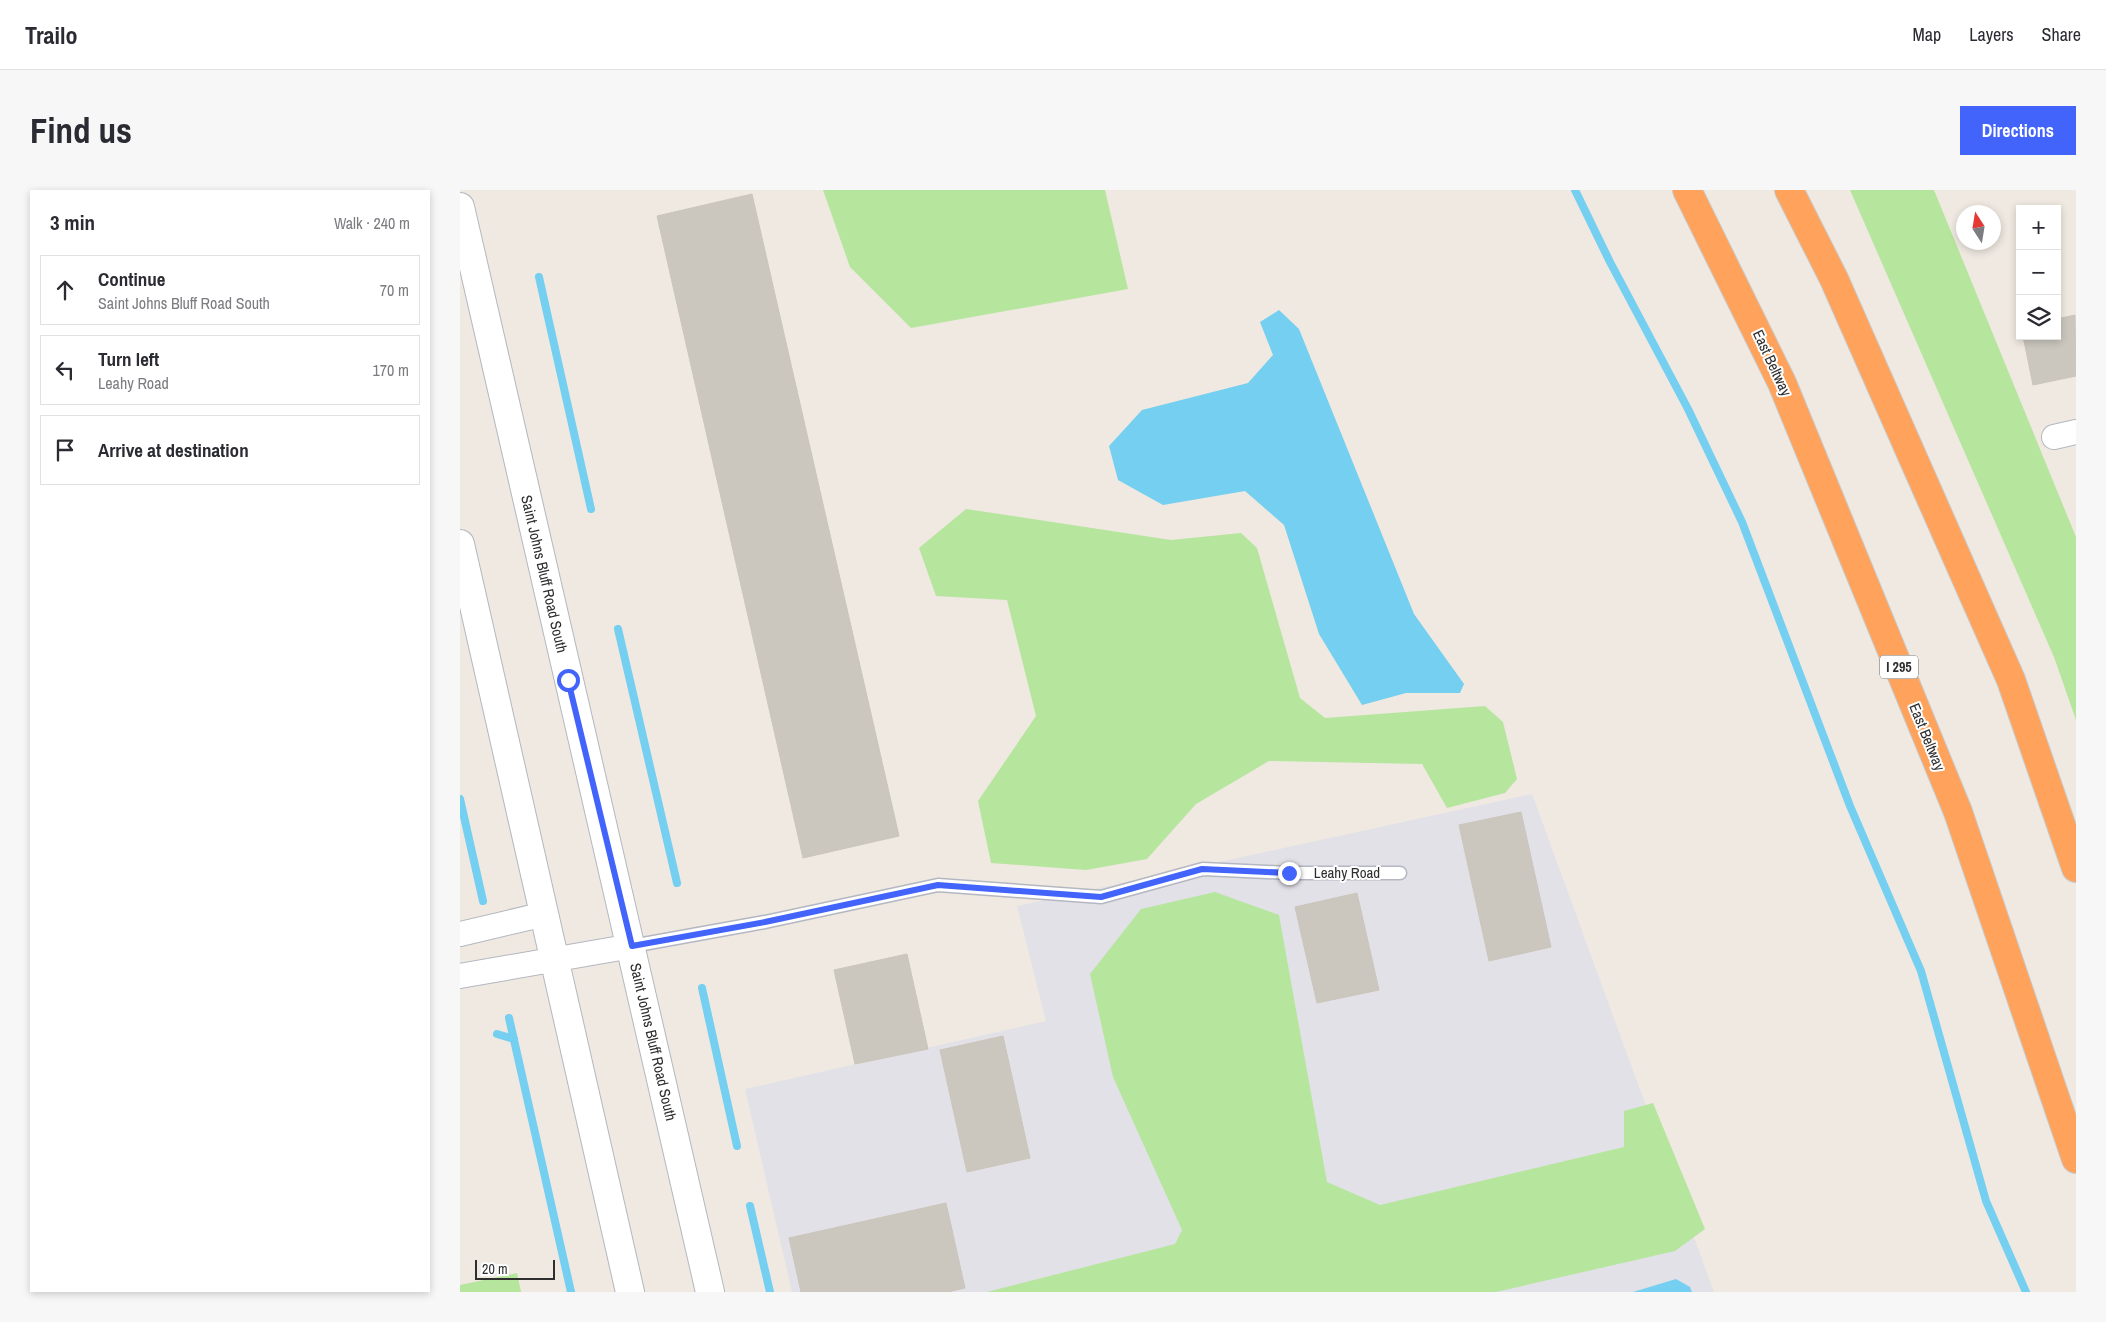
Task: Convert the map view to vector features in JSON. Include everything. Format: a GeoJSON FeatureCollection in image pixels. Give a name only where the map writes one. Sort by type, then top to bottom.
{"type":"FeatureCollection","features":[{"type":"Feature","properties":{"kind":"highway","name":"East Beltway"},"geometry":{"type":"LineString","coordinates":[[1687,190],[1782,383],[1958,812],[2076,1159]]}},
{"type":"Feature","properties":{"kind":"highway"},"geometry":{"type":"LineString","coordinates":[[1789,190],[1834,279],[2011,680],[2076,868]]}},
{"type":"Feature","properties":{"kind":"main road","name":"Saint Johns Bluff Road South"},"geometry":{"type":"LineString","coordinates":[[460,207],[566,671],[632,946],[710,1292]]}},
{"type":"Feature","properties":{"kind":"main road"},"geometry":{"type":"LineString","coordinates":[[460,544],[630,1292]]}},
{"type":"Feature","properties":{"kind":"street"},"geometry":{"type":"LineString","coordinates":[[460,934],[545,914]]}},
{"type":"Feature","properties":{"kind":"street","name":"Leahy Road"},"geometry":{"type":"LineString","coordinates":[[460,976],[632,946]]}},
{"type":"Feature","properties":{"kind":"lane","name":"Leahy Road"},"geometry":{"type":"LineString","coordinates":[[632,946],[765,922],[938,885],[1101,897],[1202,869],[1289,873],[1400,873]]}},
{"type":"Feature","properties":{"kind":"shaded area"},"geometry":{"type":"Polygon","coordinates":[[[1532,794],[1714,1292],[792,1292],[745,1089],[1046,1021],[1017,906],[1532,794]]]}},
{"type":"Feature","properties":{"kind":"green space"},"geometry":{"type":"Polygon","coordinates":[[[823,190],[1105,190],[1128,289],[911,328],[850,267],[823,190]]]}},
{"type":"Feature","properties":{"kind":"green space"},"geometry":{"type":"Polygon","coordinates":[[[1850,190],[1934,190],[1956,244],[1956,250],[1959,250],[2076,537],[2076,720],[2054,657],[1850,190]]]}},
{"type":"Feature","properties":{"kind":"green space"},"geometry":{"type":"Polygon","coordinates":[[[966,509],[1171,540],[1241,533],[1257,548],[1300,698],[1325,718],[1485,706],[1503,722],[1517,779],[1505,793],[1447,808],[1422,764],[1269,761],[1196,804],[1147,859],[1086,870],[991,863],[978,801],[1036,716],[1007,600],[936,596],[919,548],[966,509]]]}},
{"type":"Feature","properties":{"kind":"green space"},"geometry":{"type":"Polygon","coordinates":[[[1215,892],[1279,915],[1327,1182],[1380,1205],[1624,1147],[1624,1111],[1653,1103],[1705,1229],[1675,1251],[1496,1292],[987,1292],[1175,1244],[1182,1230],[1113,1077],[1090,974],[1141,909],[1215,892]]]}},
{"type":"Feature","properties":{"kind":"green space"},"geometry":{"type":"Polygon","coordinates":[[[517,1273],[521,1292],[460,1292],[460,1285],[517,1273]]]}},
{"type":"Feature","properties":{"kind":"water"},"geometry":{"type":"Polygon","coordinates":[[[1279,310],[1299,329],[1414,614],[1464,684],[1460,693],[1406,693],[1362,705],[1319,634],[1284,525],[1245,491],[1163,505],[1118,480],[1109,446],[1142,410],[1248,383],[1273,355],[1260,322],[1279,310]]]}},
{"type":"Feature","properties":{"kind":"water"},"geometry":{"type":"Polygon","coordinates":[[[1676,1279],[1690,1287],[1692,1292],[1633,1292],[1676,1279]]]}},
{"type":"Feature","properties":{"kind":"building"},"geometry":{"type":"Polygon","coordinates":[[[752,194],[899,836],[803,858],[657,216],[752,194]]]}},
{"type":"Feature","properties":{"kind":"building"},"geometry":{"type":"Polygon","coordinates":[[[2075,315],[2076,376],[2033,385],[2024,340],[2061,340],[2061,318],[2075,315]]]}},
{"type":"Feature","properties":{"kind":"building"},"geometry":{"type":"Polygon","coordinates":[[[1521,812],[1551,947],[1489,961],[1459,825],[1521,812]]]}},
{"type":"Feature","properties":{"kind":"building"},"geometry":{"type":"Polygon","coordinates":[[[1357,893],[1379,990],[1317,1003],[1295,907],[1357,893]]]}},
{"type":"Feature","properties":{"kind":"building"},"geometry":{"type":"Polygon","coordinates":[[[907,954],[928,1049],[855,1064],[834,970],[907,954]]]}},
{"type":"Feature","properties":{"kind":"building"},"geometry":{"type":"Polygon","coordinates":[[[1003,1036],[1030,1158],[967,1172],[940,1050],[1003,1036]]]}},
{"type":"Feature","properties":{"kind":"building"},"geometry":{"type":"Polygon","coordinates":[[[946,1203],[965,1288],[948,1292],[801,1292],[789,1238],[946,1203]]]}},
{"type":"Feature","properties":{"kind":"waterway"},"geometry":{"type":"LineString","coordinates":[[1575,190],[1610,262],[1688,409],[1742,522],[1850,806],[1921,971],[1986,1201],[2026,1292]]}},
{"type":"Feature","properties":{"kind":"waterway"},"geometry":{"type":"LineString","coordinates":[[539,277],[591,509]]}},
{"type":"Feature","properties":{"kind":"waterway"},"geometry":{"type":"LineString","coordinates":[[618,629],[677,883]]}},
{"type":"Feature","properties":{"kind":"waterway"},"geometry":{"type":"LineString","coordinates":[[460,799],[483,901]]}},
{"type":"Feature","properties":{"kind":"waterway"},"geometry":{"type":"LineString","coordinates":[[702,988],[737,1146]]}},
{"type":"Feature","properties":{"kind":"waterway"},"geometry":{"type":"LineString","coordinates":[[509,1018],[571,1292]]}},
{"type":"Feature","properties":{"kind":"waterway"},"geometry":{"type":"LineString","coordinates":[[497,1034],[514,1039]]}},
{"type":"Feature","properties":{"kind":"waterway"},"geometry":{"type":"LineString","coordinates":[[750,1206],[770,1292]]}},
{"type":"Feature","properties":{"kind":"route"},"geometry":{"type":"LineString","coordinates":[[568,680],[632,946],[765,922],[938,885],[1101,897],[1202,869],[1289,873]]}}]}
